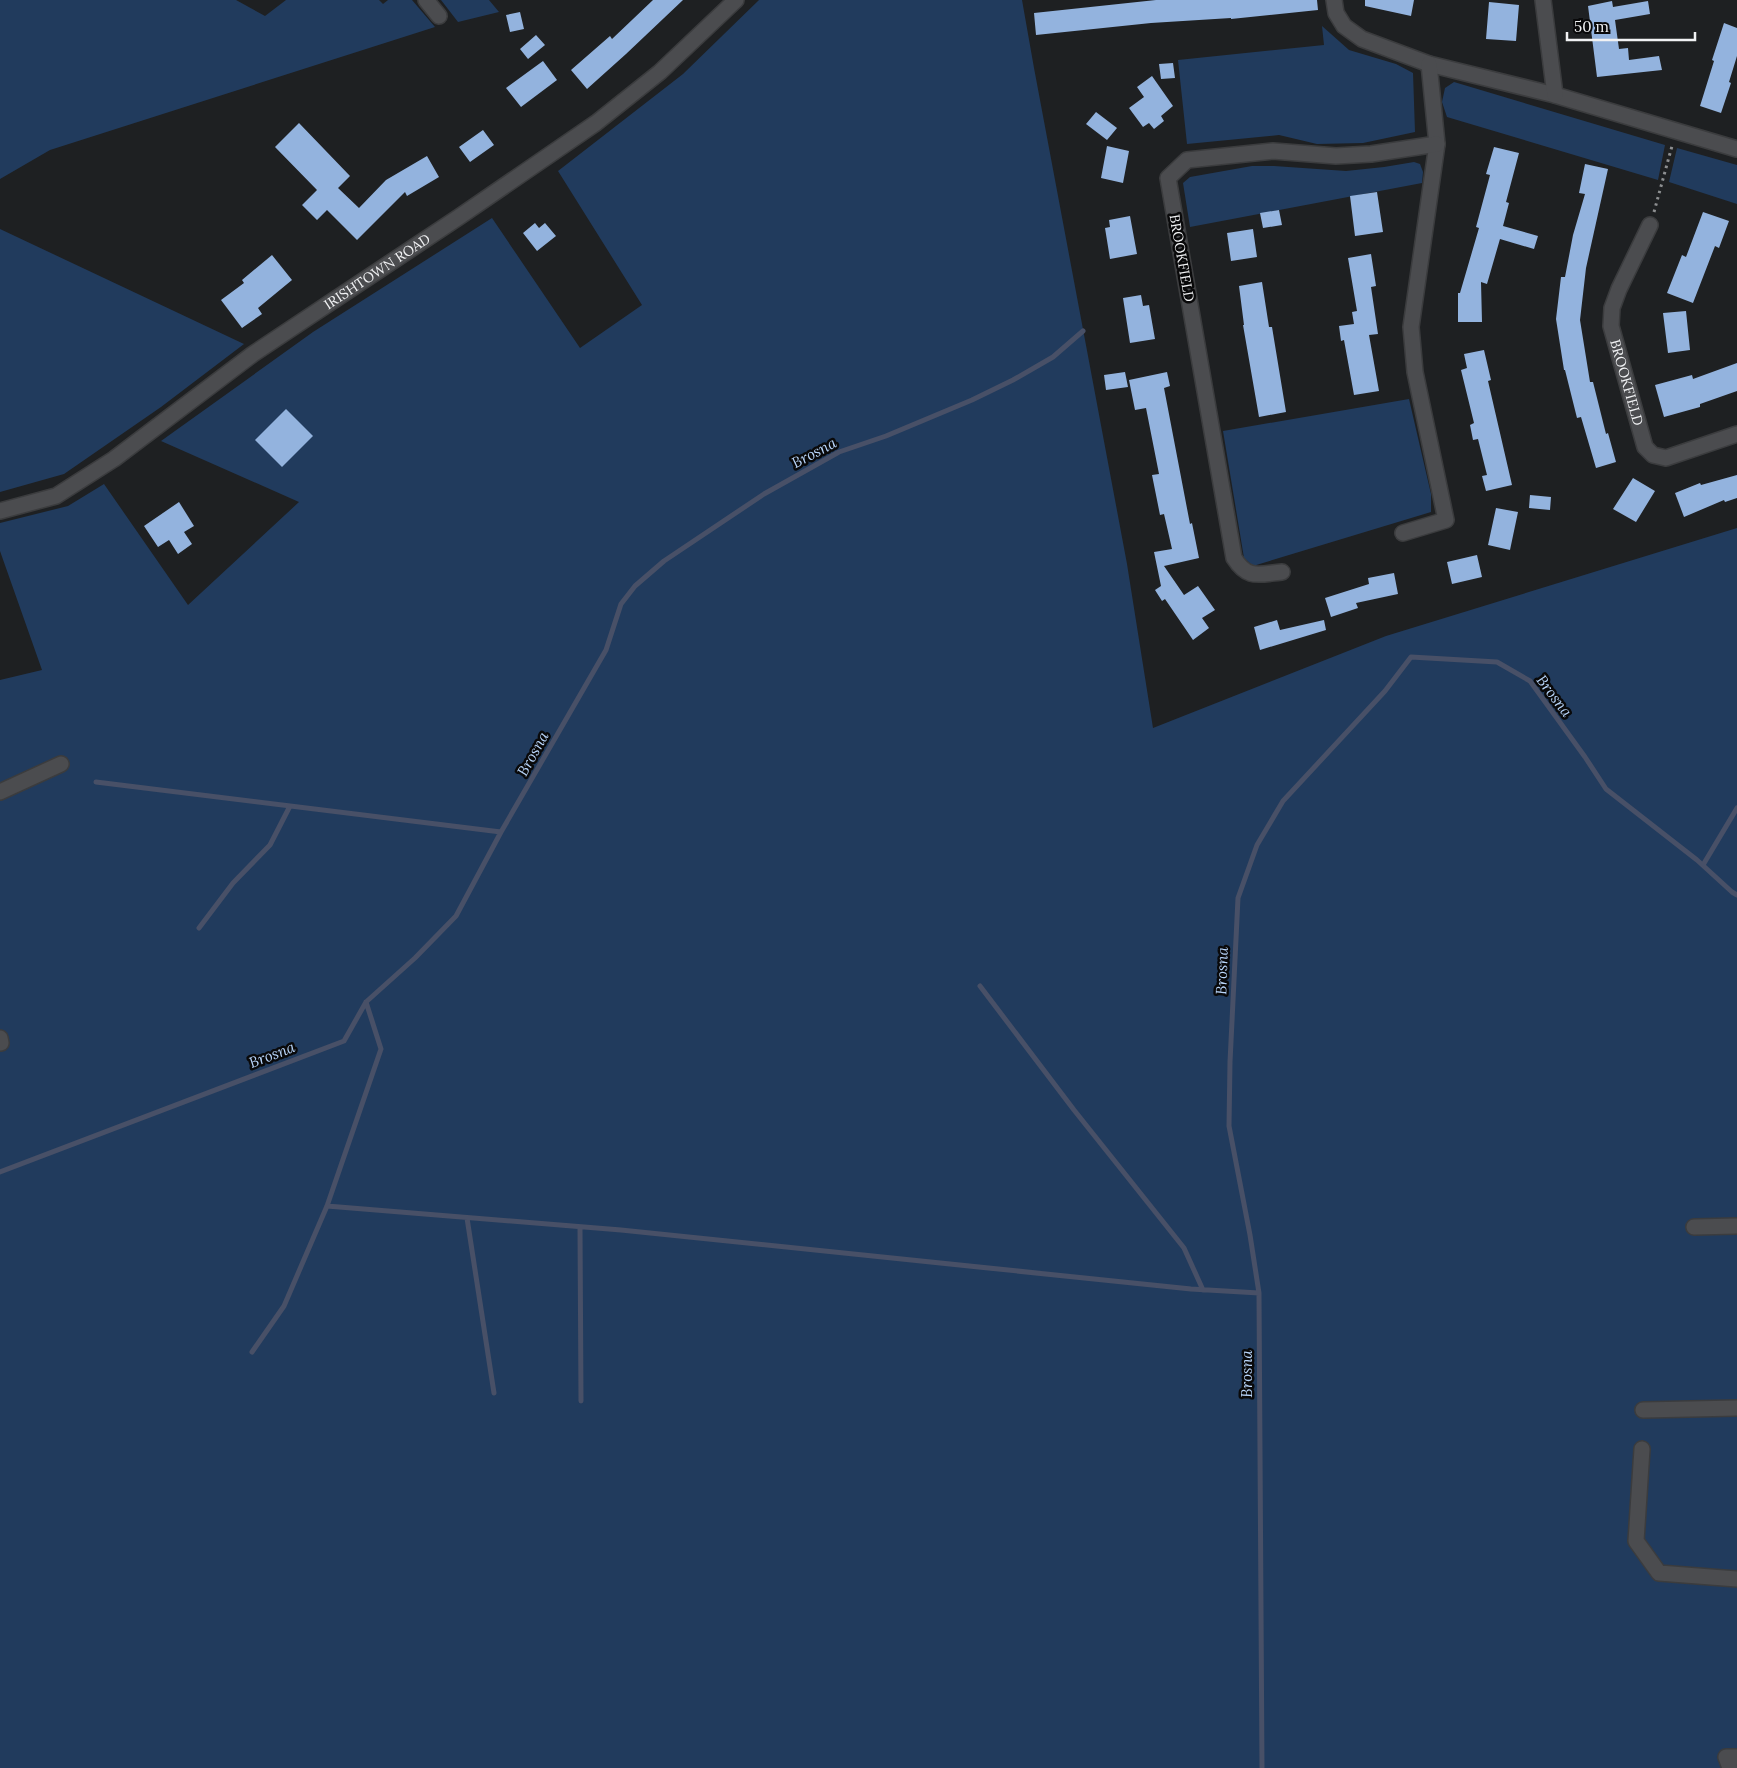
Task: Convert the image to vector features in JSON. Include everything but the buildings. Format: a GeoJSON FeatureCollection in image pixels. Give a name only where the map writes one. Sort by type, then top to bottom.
{"type":"FeatureCollection","features":[{"type":"Feature","properties":{"kind":"street"},"geometry":{"type":"LineString","coordinates":[[426,0],[440,16]]}},
{"type":"Feature","properties":{"kind":"street","name":"IRISHTOWN ROAD"},"geometry":{"type":"LineString","coordinates":[[0,510],[56,496],[114,459],[253,354],[459,218],[596,123],[660,72],[736,0]]}},
{"type":"Feature","properties":{"kind":"street"},"geometry":{"type":"LineString","coordinates":[[1334,0],[1336,13],[1344,26],[1362,39],[1429,64],[1555,95],[1737,149]]}},
{"type":"Feature","properties":{"kind":"street"},"geometry":{"type":"LineString","coordinates":[[1543,0],[1555,95]]}},
{"type":"Feature","properties":{"kind":"street"},"geometry":{"type":"LineString","coordinates":[[1403,533],[1446,520],[1415,372],[1411,327],[1437,144],[1429,64]]}},
{"type":"Feature","properties":{"kind":"street","name":"BROOKFIELD"},"geometry":{"type":"LineString","coordinates":[[1282,572],[1254,575],[1242,570],[1234,558],[1168,178],[1187,160],[1273,151],[1336,156],[1371,154],[1437,144]]}},
{"type":"Feature","properties":{"kind":"street","name":"BROOKFIELD"},"geometry":{"type":"LineString","coordinates":[[1650,225],[1619,289],[1612,308],[1611,326],[1646,447],[1654,455],[1666,458],[1737,434]]}},
{"type":"Feature","properties":{"kind":"street"},"geometry":{"type":"LineString","coordinates":[[0,792],[61,764]]}},
{"type":"Feature","properties":{"kind":"street"},"geometry":{"type":"LineString","coordinates":[[1694,1227],[1737,1226]]}},
{"type":"Feature","properties":{"kind":"street"},"geometry":{"type":"LineString","coordinates":[[1643,1410],[1737,1408]]}},
{"type":"Feature","properties":{"kind":"street"},"geometry":{"type":"LineString","coordinates":[[1642,1449],[1636,1541],[1659,1573],[1737,1579]]}},
{"type":"Feature","properties":{"kind":"street"},"geometry":{"type":"LineString","coordinates":[[1730,1768],[1726,1757],[1737,1757]]}},
{"type":"Feature","properties":{"kind":"path"},"geometry":{"type":"LineString","coordinates":[[1650,225],[1676,132]]}},
{"type":"Feature","properties":{"kind":"shaded area"},"geometry":{"type":"Polygon","coordinates":[[[0,0],[236,0],[265,16],[286,0],[379,0],[383,4],[388,0],[412,0],[435,27],[50,150],[0,179],[0,0]]]}},
{"type":"Feature","properties":{"kind":"shaded area"},"geometry":{"type":"Polygon","coordinates":[[[441,0],[489,0],[499,12],[458,22],[441,0]]]}},
{"type":"Feature","properties":{"kind":"shaded area"},"geometry":{"type":"Polygon","coordinates":[[[759,0],[1022,0],[1127,564],[1153,728],[1386,636],[1737,528],[1737,1768],[0,1768],[0,680],[42,670],[0,551],[0,523],[68,506],[104,484],[188,605],[299,502],[161,441],[313,332],[492,218],[580,348],[642,305],[558,171],[683,74],[759,0]]]}},
{"type":"Feature","properties":{"kind":"shaded area"},"geometry":{"type":"Polygon","coordinates":[[[1322,26],[1349,50],[1396,64],[1413,73],[1415,132],[1363,143],[1317,144],[1279,135],[1187,144],[1178,60],[1324,45],[1322,26]]]}},
{"type":"Feature","properties":{"kind":"shaded area"},"geometry":{"type":"Polygon","coordinates":[[[1454,82],[1665,145],[1658,180],[1447,117],[1442,102],[1445,88],[1454,82]]]}},
{"type":"Feature","properties":{"kind":"shaded area"},"geometry":{"type":"Polygon","coordinates":[[[1677,148],[1737,165],[1737,204],[1669,182],[1677,148]]]}},
{"type":"Feature","properties":{"kind":"shaded area"},"geometry":{"type":"Polygon","coordinates":[[[1414,162],[1420,164],[1423,172],[1422,183],[1190,227],[1183,183],[1190,177],[1252,166],[1346,171],[1414,162]]]}},
{"type":"Feature","properties":{"kind":"shaded area"},"geometry":{"type":"Polygon","coordinates":[[[0,229],[244,344],[161,407],[64,474],[0,492],[0,229]]]}},
{"type":"Feature","properties":{"kind":"shaded area"},"geometry":{"type":"Polygon","coordinates":[[[1409,399],[1431,494],[1431,512],[1253,566],[1244,558],[1223,431],[1409,399]]]}},
{"type":"Feature","properties":{"kind":"waterway","name":"Brosna"},"geometry":{"type":"LineString","coordinates":[[0,1172],[344,1041],[366,1002],[415,958],[456,916],[501,832],[606,650],[621,604],[635,586],[664,561],[764,494],[839,452],[886,436],[972,400],[1013,380],[1053,357],[1083,331]]}},
{"type":"Feature","properties":{"kind":"waterway","name":"Brosna"},"geometry":{"type":"LineString","coordinates":[[1262,1768],[1259,1293],[1229,1126],[1230,1062],[1238,898],[1257,845],[1283,801],[1385,691],[1411,657],[1497,662],[1530,681],[1606,789],[1697,860],[1737,895]]}},
{"type":"Feature","properties":{"kind":"waterway"},"geometry":{"type":"LineString","coordinates":[[96,782],[501,832]]}},
{"type":"Feature","properties":{"kind":"waterway"},"geometry":{"type":"LineString","coordinates":[[199,928],[233,883],[270,845],[290,806]]}},
{"type":"Feature","properties":{"kind":"waterway"},"geometry":{"type":"LineString","coordinates":[[1703,865],[1737,808]]}},
{"type":"Feature","properties":{"kind":"waterway"},"geometry":{"type":"LineString","coordinates":[[980,986],[1074,1110],[1184,1248],[1203,1290]]}},
{"type":"Feature","properties":{"kind":"waterway"},"geometry":{"type":"LineString","coordinates":[[252,1352],[284,1306],[327,1206],[381,1049],[366,1002]]}},
{"type":"Feature","properties":{"kind":"waterway"},"geometry":{"type":"LineString","coordinates":[[327,1206],[621,1230],[1191,1289],[1259,1293]]}},
{"type":"Feature","properties":{"kind":"waterway"},"geometry":{"type":"LineString","coordinates":[[467,1218],[494,1393]]}},
{"type":"Feature","properties":{"kind":"waterway"},"geometry":{"type":"LineString","coordinates":[[580,1227],[581,1401]]}}]}
